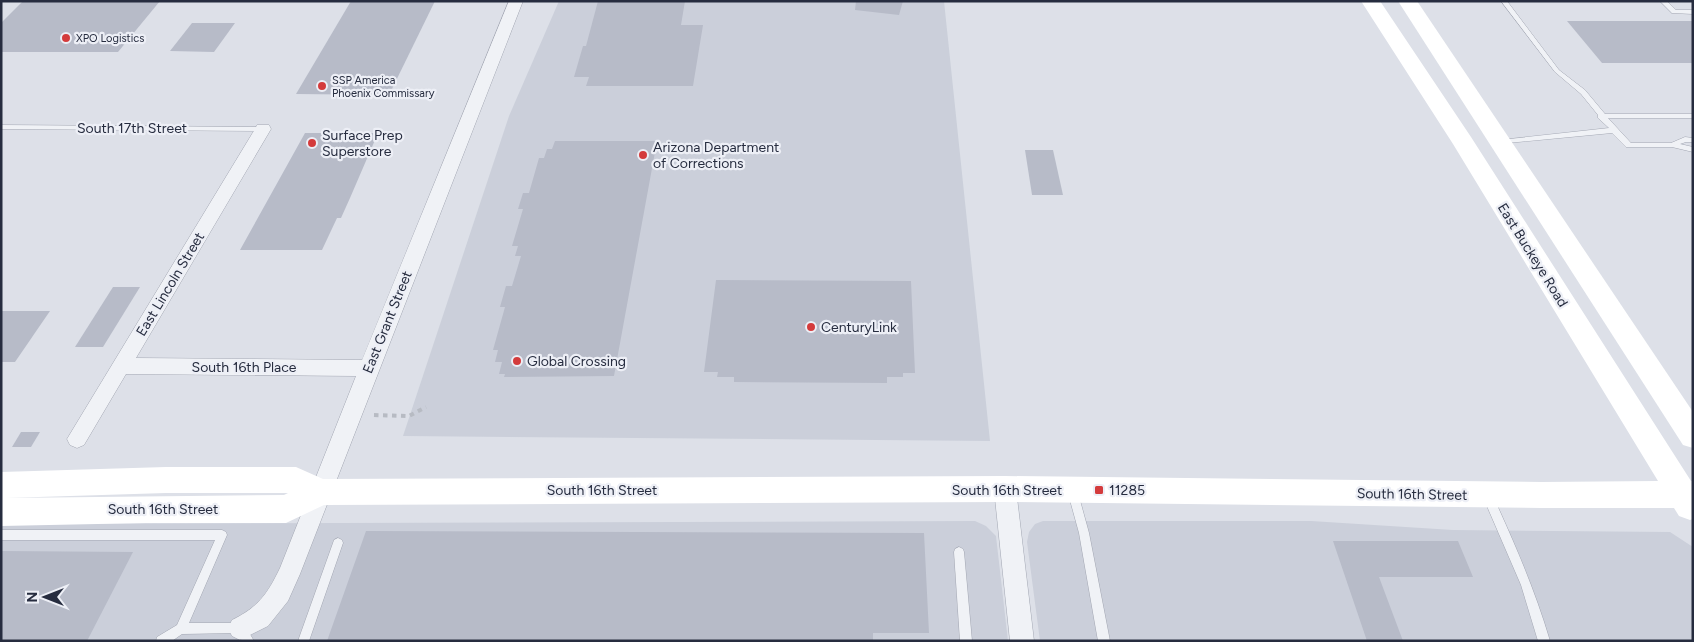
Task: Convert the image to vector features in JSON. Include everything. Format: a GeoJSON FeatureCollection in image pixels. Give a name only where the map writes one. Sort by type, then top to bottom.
{"type":"FeatureCollection","features":[{"type":"Feature","properties":{"kind":"main road","name":"East Buckeye Road"},"geometry":{"type":"LineString","coordinates":[[1370,1],[1463,142],[1689,500]]}},
{"type":"Feature","properties":{"kind":"main road"},"geometry":{"type":"LineString","coordinates":[[1407,1],[1693,436]]}},
{"type":"Feature","properties":{"kind":"main road"},"geometry":{"type":"LineString","coordinates":[[1463,142],[1500,142]]}},
{"type":"Feature","properties":{"kind":"main road","name":"South 16th Street"},"geometry":{"type":"LineString","coordinates":[[1,485],[157,480],[296,480],[321,492]]}},
{"type":"Feature","properties":{"kind":"main road","name":"South 16th Street"},"geometry":{"type":"LineString","coordinates":[[1,512],[286,509],[321,492],[1005,489],[1487,494],[1689,500]]}},
{"type":"Feature","properties":{"kind":"street","name":"East Grant Street"},"geometry":{"type":"LineString","coordinates":[[244,635],[280,593],[308,529],[369,368],[516,1]]}},
{"type":"Feature","properties":{"kind":"street","name":"East Lincoln Street"},"geometry":{"type":"LineString","coordinates":[[78,439],[263,129]]}},
{"type":"Feature","properties":{"kind":"street","name":"South 16th Place"},"geometry":{"type":"LineString","coordinates":[[120,366],[369,368]]}},
{"type":"Feature","properties":{"kind":"street"},"geometry":{"type":"LineString","coordinates":[[1005,489],[1022,641]]}},
{"type":"Feature","properties":{"kind":"lane"},"geometry":{"type":"LineString","coordinates":[[1504,1],[1557,71],[1583,92],[1601,116],[1629,145],[1672,145],[1693,150]]}},
{"type":"Feature","properties":{"kind":"lane"},"geometry":{"type":"LineString","coordinates":[[1663,1],[1674,12],[1693,12]]}},
{"type":"Feature","properties":{"kind":"lane"},"geometry":{"type":"LineString","coordinates":[[1601,116],[1693,116]]}},
{"type":"Feature","properties":{"kind":"lane","name":"South 17th Street"},"geometry":{"type":"LineString","coordinates":[[1,127],[263,129]]}},
{"type":"Feature","properties":{"kind":"lane"},"geometry":{"type":"LineString","coordinates":[[1500,142],[1614,130]]}},
{"type":"Feature","properties":{"kind":"lane"},"geometry":{"type":"LineString","coordinates":[[1672,145],[1685,139],[1693,140]]}},
{"type":"Feature","properties":{"kind":"lane"},"geometry":{"type":"LineString","coordinates":[[1073,490],[1084,533],[1104,641]]}},
{"type":"Feature","properties":{"kind":"lane"},"geometry":{"type":"LineString","coordinates":[[1487,494],[1535,605],[1544,641]]}},
{"type":"Feature","properties":{"kind":"lane"},"geometry":{"type":"LineString","coordinates":[[1,535],[222,535],[180,629],[162,641]]}},
{"type":"Feature","properties":{"kind":"lane"},"geometry":{"type":"LineString","coordinates":[[303,641],[338,543]]}},
{"type":"Feature","properties":{"kind":"lane"},"geometry":{"type":"LineString","coordinates":[[959,552],[966,641]]}},
{"type":"Feature","properties":{"kind":"lane"},"geometry":{"type":"LineString","coordinates":[[180,629],[244,635]]}},
{"type":"Feature","properties":{"kind":"path"},"geometry":{"type":"LineString","coordinates":[[374,416],[409,416],[426,407]]}},
{"type":"Feature","properties":{"kind":"shaded area"},"geometry":{"type":"Polygon","coordinates":[[[559,1],[944,1],[990,441],[403,436],[509,116],[559,1]]]}},
{"type":"Feature","properties":{"kind":"shaded area"},"geometry":{"type":"Polygon","coordinates":[[[975,521],[986,526],[996,536],[1008,641],[1,641],[1,524],[975,521]]]}},
{"type":"Feature","properties":{"kind":"shaded area"},"geometry":{"type":"Polygon","coordinates":[[[1043,521],[1311,521],[1453,530],[1670,532],[1693,547],[1693,641],[1040,641],[1027,542],[1029,532],[1035,524],[1043,521]]]}},
{"type":"Feature","properties":{"kind":"building","name":"XPO Logistics"},"geometry":{"type":"Polygon","coordinates":[[[23,1],[160,1],[118,52],[1,52],[1,23],[23,1]]]}},
{"type":"Feature","properties":{"kind":"building"},"geometry":{"type":"Polygon","coordinates":[[[351,1],[435,1],[389,95],[296,94],[351,1]]]}},
{"type":"Feature","properties":{"kind":"building"},"geometry":{"type":"Polygon","coordinates":[[[598,1],[685,1],[681,25],[703,25],[693,86],[586,86],[589,77],[574,77],[583,46],[586,46],[598,1]]]}},
{"type":"Feature","properties":{"kind":"building"},"geometry":{"type":"Polygon","coordinates":[[[856,1],[903,1],[899,15],[855,10],[856,1]]]}},
{"type":"Feature","properties":{"kind":"building"},"geometry":{"type":"Polygon","coordinates":[[[1567,21],[1693,21],[1693,63],[1602,63],[1567,21]]]}},
{"type":"Feature","properties":{"kind":"building"},"geometry":{"type":"Polygon","coordinates":[[[192,23],[235,23],[214,52],[170,51],[192,23]]]}},
{"type":"Feature","properties":{"kind":"building"},"geometry":{"type":"Polygon","coordinates":[[[305,133],[378,133],[341,218],[337,218],[322,250],[240,250],[305,133]]]}},
{"type":"Feature","properties":{"kind":"building"},"geometry":{"type":"Polygon","coordinates":[[[555,141],[657,141],[614,376],[504,377],[505,374],[499,374],[502,362],[495,362],[498,350],[493,350],[505,307],[500,307],[506,286],[512,286],[521,256],[515,256],[518,246],[512,246],[523,209],[518,209],[523,193],[529,193],[539,158],[544,158],[547,149],[552,149],[555,141]]]}},
{"type":"Feature","properties":{"kind":"building"},"geometry":{"type":"Polygon","coordinates":[[[1025,150],[1053,150],[1063,195],[1032,195],[1025,150]]]}},
{"type":"Feature","properties":{"kind":"building","name":"CenturyLink"},"geometry":{"type":"Polygon","coordinates":[[[716,280],[911,281],[915,373],[903,373],[903,377],[887,377],[887,383],[734,382],[734,377],[717,377],[718,372],[704,372],[716,280]]]}},
{"type":"Feature","properties":{"kind":"building"},"geometry":{"type":"Polygon","coordinates":[[[113,287],[140,287],[103,347],[75,347],[113,287]]]}},
{"type":"Feature","properties":{"kind":"building"},"geometry":{"type":"Polygon","coordinates":[[[1,311],[50,311],[15,362],[1,362],[1,311]]]}},
{"type":"Feature","properties":{"kind":"building"},"geometry":{"type":"Polygon","coordinates":[[[21,432],[40,432],[31,447],[12,447],[21,432]]]}},
{"type":"Feature","properties":{"kind":"building"},"geometry":{"type":"Polygon","coordinates":[[[366,531],[924,533],[929,633],[873,633],[873,641],[327,641],[366,531]]]}},
{"type":"Feature","properties":{"kind":"building"},"geometry":{"type":"Polygon","coordinates":[[[1333,541],[1458,541],[1473,577],[1379,577],[1403,641],[1367,641],[1333,541]]]}},
{"type":"Feature","properties":{"kind":"building"},"geometry":{"type":"Polygon","coordinates":[[[1,551],[133,552],[87,641],[1,641],[1,551]]]}},
{"type":"Feature","properties":{"kind":"place","name":"XPO Logistics"},"geometry":{"type":"Point","coordinates":[66,38]}},
{"type":"Feature","properties":{"kind":"place","name":"SSP America Phoenix Commissary"},"geometry":{"type":"Point","coordinates":[322,86]}},
{"type":"Feature","properties":{"kind":"place","name":"Surface Prep Superstore"},"geometry":{"type":"Point","coordinates":[312,143]}},
{"type":"Feature","properties":{"kind":"place","name":"Arizona Department of Corrections"},"geometry":{"type":"Point","coordinates":[643,155]}},
{"type":"Feature","properties":{"kind":"place","name":"CenturyLink"},"geometry":{"type":"Point","coordinates":[811,327]}},
{"type":"Feature","properties":{"kind":"place","name":"Global Crossing"},"geometry":{"type":"Point","coordinates":[517,361]}},
{"type":"Feature","properties":{"kind":"place","name":"11285"},"geometry":{"type":"Point","coordinates":[1099,490]}}]}
